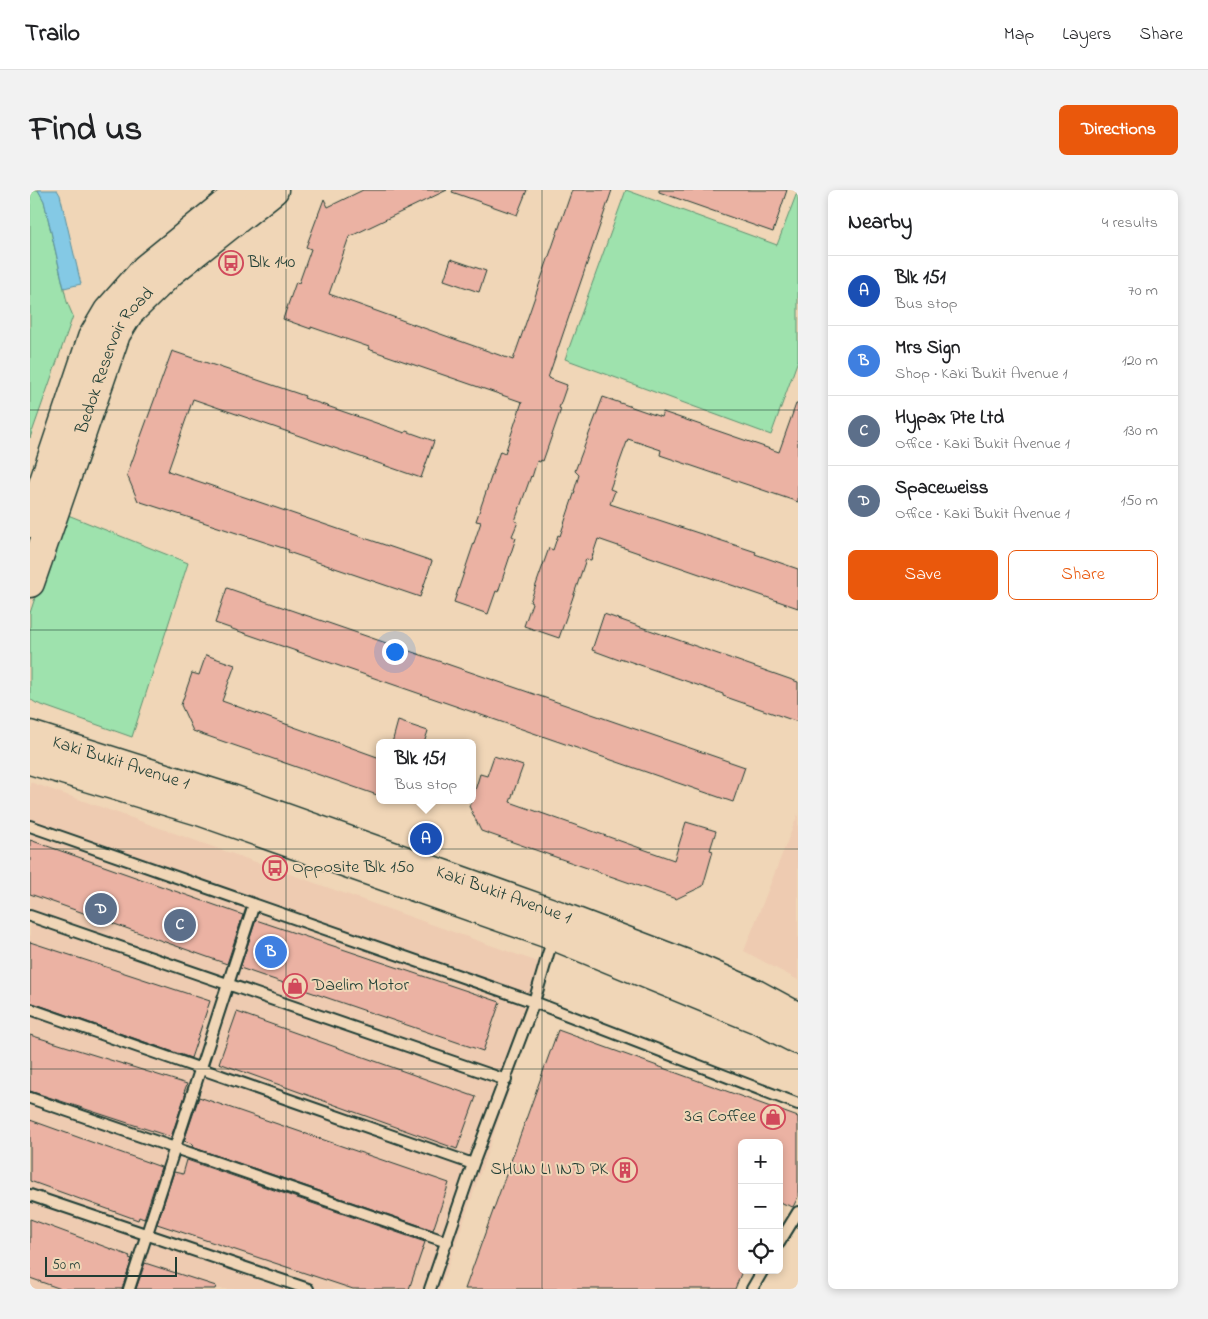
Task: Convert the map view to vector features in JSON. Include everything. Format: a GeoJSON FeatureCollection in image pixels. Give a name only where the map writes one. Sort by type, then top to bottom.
{"type":"FeatureCollection","features":[{"type":"Feature","properties":{"kind":"main road","name":"Bedok Reservoir Road"},"geometry":{"type":"LineString","coordinates":[[30,523],[90,346],[108,311],[146,268],[242,190]]}},
{"type":"Feature","properties":{"kind":"main road","name":"Bedok Reservoir Road"},"geometry":{"type":"LineString","coordinates":[[30,583],[116,334],[129,313],[172,271],[274,190]]}},
{"type":"Feature","properties":{"kind":"main road","name":"Kaki Bukit Avenue 1"},"geometry":{"type":"LineString","coordinates":[[30,735],[232,799],[558,914],[705,972],[756,994],[798,1017]]}},
{"type":"Feature","properties":{"kind":"main road","name":"Kaki Bukit Avenue 1"},"geometry":{"type":"LineString","coordinates":[[30,760],[199,811],[554,936],[759,1020],[798,1040]]}},
{"type":"Feature","properties":{"kind":"lane"},"geometry":{"type":"LineString","coordinates":[[30,826],[534,1002],[798,1104]]}},
{"type":"Feature","properties":{"kind":"lane"},"geometry":{"type":"LineString","coordinates":[[129,1289],[254,904]]}},
{"type":"Feature","properties":{"kind":"lane"},"geometry":{"type":"LineString","coordinates":[[30,916],[506,1080]]}},
{"type":"Feature","properties":{"kind":"lane"},"geometry":{"type":"LineString","coordinates":[[430,1289],[473,1164],[534,1002],[554,936]]}},
{"type":"Feature","properties":{"kind":"lane"},"geometry":{"type":"LineString","coordinates":[[30,1009],[473,1164]]}},
{"type":"Feature","properties":{"kind":"lane"},"geometry":{"type":"LineString","coordinates":[[30,1098],[447,1242]]}},
{"type":"Feature","properties":{"kind":"lane"},"geometry":{"type":"LineString","coordinates":[[30,1195],[308,1289]]}},
{"type":"Feature","properties":{"kind":"lane"},"geometry":{"type":"LineString","coordinates":[[783,1236],[798,1212]]}},
{"type":"Feature","properties":{"kind":"lane"},"geometry":{"type":"LineString","coordinates":[[752,1289],[761,1274]]}},
{"type":"Feature","properties":{"kind":"shaded area"},"geometry":{"type":"Polygon","coordinates":[[[30,782],[552,967],[440,1289],[30,1289],[30,782]]]}},
{"type":"Feature","properties":{"kind":"shaded area"},"geometry":{"type":"Polygon","coordinates":[[[798,814],[798,980],[744,951],[798,814]]]}},
{"type":"Feature","properties":{"kind":"green space"},"geometry":{"type":"Polygon","coordinates":[[[30,190],[38,190],[44,201],[67,302],[73,316],[30,438],[30,190]]]}},
{"type":"Feature","properties":{"kind":"green space"},"geometry":{"type":"Polygon","coordinates":[[[626,190],[777,245],[798,190],[798,360],[771,435],[565,359],[626,190]]]}},
{"type":"Feature","properties":{"kind":"green space"},"geometry":{"type":"Polygon","coordinates":[[[63,513],[188,563],[132,737],[36,703],[30,699],[30,613],[63,513]]]}},
{"type":"Feature","properties":{"kind":"water"},"geometry":{"type":"Polygon","coordinates":[[[38,190],[57,190],[60,195],[81,284],[64,288],[44,201],[38,190]]]}},
{"type":"Feature","properties":{"kind":"building"},"geometry":{"type":"Polygon","coordinates":[[[363,190],[447,190],[349,237],[329,294],[513,360],[572,190],[612,190],[548,378],[567,385],[559,408],[561,409],[543,461],[537,461],[531,476],[515,521],[518,522],[512,536],[516,538],[498,592],[496,591],[488,614],[454,602],[481,522],[476,521],[500,451],[505,453],[522,402],[368,349],[369,347],[283,319],[296,282],[299,283],[311,249],[306,247],[324,199],[328,207],[363,190]]]}},
{"type":"Feature","properties":{"kind":"building"},"geometry":{"type":"Polygon","coordinates":[[[453,190],[527,190],[517,215],[452,192],[453,190]]]}},
{"type":"Feature","properties":{"kind":"building"},"geometry":{"type":"Polygon","coordinates":[[[659,190],[787,190],[773,232],[659,192],[659,190]]]}},
{"type":"Feature","properties":{"kind":"building"},"geometry":{"type":"Polygon","coordinates":[[[451,259],[486,271],[479,292],[444,280],[451,259]]]}},
{"type":"Feature","properties":{"kind":"building"},"geometry":{"type":"Polygon","coordinates":[[[172,351],[305,396],[304,398],[405,433],[406,431],[434,441],[421,478],[193,399],[168,471],[432,561],[420,597],[288,552],[289,550],[138,501],[127,475],[172,351]]]}},
{"type":"Feature","properties":{"kind":"building"},"geometry":{"type":"Polygon","coordinates":[[[603,397],[661,417],[663,412],[779,452],[796,404],[798,404],[798,502],[660,455],[661,450],[628,439],[610,489],[615,491],[610,504],[756,552],[755,554],[798,569],[798,608],[598,539],[591,560],[586,559],[559,638],[524,626],[532,603],[530,602],[549,548],[553,550],[558,535],[560,536],[579,475],[575,471],[603,397]]]}},
{"type":"Feature","properties":{"kind":"building"},"geometry":{"type":"Polygon","coordinates":[[[227,588],[745,767],[733,802],[215,623],[227,588]]]}},
{"type":"Feature","properties":{"kind":"building"},"geometry":{"type":"Polygon","coordinates":[[[604,614],[798,682],[798,722],[620,658],[619,660],[592,650],[604,614]]]}},
{"type":"Feature","properties":{"kind":"building"},"geometry":{"type":"Polygon","coordinates":[[[206,655],[235,665],[222,701],[376,757],[376,795],[193,731],[181,705],[192,673],[199,675],[206,655]]]}},
{"type":"Feature","properties":{"kind":"building"},"geometry":{"type":"Polygon","coordinates":[[[398,721],[428,731],[425,739],[393,739],[398,721]]]}},
{"type":"Feature","properties":{"kind":"building"},"geometry":{"type":"Polygon","coordinates":[[[494,756],[523,766],[510,802],[674,860],[686,822],[716,831],[710,850],[713,851],[703,886],[676,899],[481,831],[469,806],[470,804],[476,804],[476,787],[480,774],[487,776],[494,756]]]}},
{"type":"Feature","properties":{"kind":"building"},"geometry":{"type":"Polygon","coordinates":[[[30,840],[243,915],[227,964],[30,894],[30,840]]]}},
{"type":"Feature","properties":{"kind":"building"},"geometry":{"type":"Polygon","coordinates":[[[256,920],[500,1002],[483,1051],[240,968],[256,920]]]}},
{"type":"Feature","properties":{"kind":"building"},"geometry":{"type":"Polygon","coordinates":[[[30,942],[210,1001],[191,1058],[30,1002],[30,942]]]}},
{"type":"Feature","properties":{"kind":"building"},"geometry":{"type":"Polygon","coordinates":[[[237,1012],[476,1097],[457,1149],[219,1063],[237,1012]]]}},
{"type":"Feature","properties":{"kind":"building","name":"SHUN LI IND PK"},"geometry":{"type":"Polygon","coordinates":[[[558,1030],[798,1117],[798,1197],[793,1207],[783,1203],[783,1139],[738,1139],[738,1274],[741,1274],[735,1289],[465,1289],[558,1030]]]}},
{"type":"Feature","properties":{"kind":"building"},"geometry":{"type":"Polygon","coordinates":[[[30,1035],[187,1084],[184,1092],[186,1093],[171,1137],[30,1091],[30,1035]]]}},
{"type":"Feature","properties":{"kind":"building"},"geometry":{"type":"Polygon","coordinates":[[[199,1097],[449,1183],[433,1230],[192,1147],[193,1144],[184,1141],[199,1097]]]}},
{"type":"Feature","properties":{"kind":"building"},"geometry":{"type":"Polygon","coordinates":[[[30,1120],[161,1167],[144,1219],[139,1217],[138,1220],[30,1181],[30,1120]]]}},
{"type":"Feature","properties":{"kind":"building"},"geometry":{"type":"Polygon","coordinates":[[[187,1160],[425,1242],[409,1289],[353,1289],[157,1224],[174,1172],[183,1174],[187,1160]]]}},
{"type":"Feature","properties":{"kind":"building"},"geometry":{"type":"Polygon","coordinates":[[[30,1219],[130,1256],[129,1258],[132,1259],[122,1289],[61,1289],[30,1278],[30,1219]]]}},
{"type":"Feature","properties":{"kind":"building"},"geometry":{"type":"Polygon","coordinates":[[[145,1263],[216,1286],[215,1289],[136,1289],[145,1263]]]}},
{"type":"Feature","properties":{"kind":"place","name":"Blk 140"},"geometry":{"type":"Point","coordinates":[231,263]}},
{"type":"Feature","properties":{"kind":"place","name":"Blk 151"},"geometry":{"type":"Point","coordinates":[426,839]}},
{"type":"Feature","properties":{"kind":"place","name":"Opposite Blk 150"},"geometry":{"type":"Point","coordinates":[275,868]}},
{"type":"Feature","properties":{"kind":"place","name":"Spaceweiss"},"geometry":{"type":"Point","coordinates":[101,909]}},
{"type":"Feature","properties":{"kind":"place","name":"Hypax Pte Ltd"},"geometry":{"type":"Point","coordinates":[180,925]}},
{"type":"Feature","properties":{"kind":"place","name":"Mrs Sign"},"geometry":{"type":"Point","coordinates":[271,952]}},
{"type":"Feature","properties":{"kind":"place","name":"Daelim Motor"},"geometry":{"type":"Point","coordinates":[295,986]}},
{"type":"Feature","properties":{"kind":"place","name":"3G Coffee"},"geometry":{"type":"Point","coordinates":[773,1117]}},
{"type":"Feature","properties":{"kind":"place","name":"SHUN LI IND PK"},"geometry":{"type":"Point","coordinates":[625,1170]}}]}
